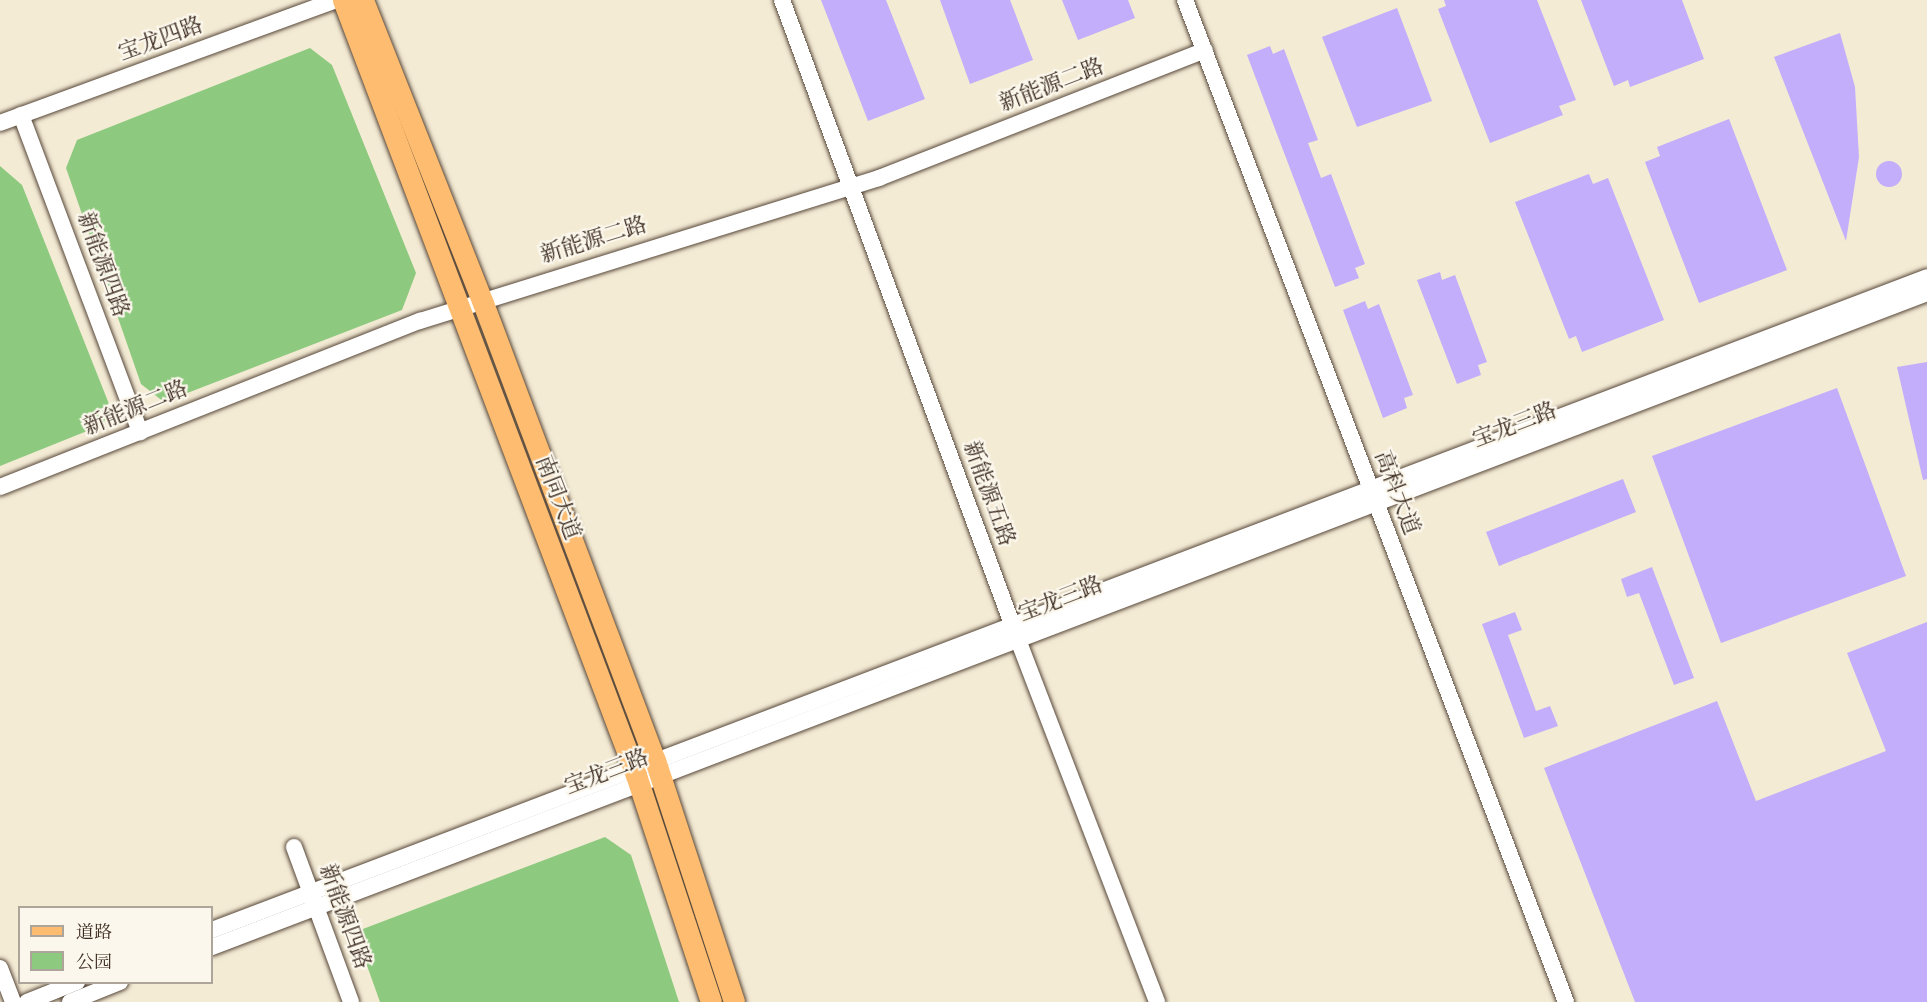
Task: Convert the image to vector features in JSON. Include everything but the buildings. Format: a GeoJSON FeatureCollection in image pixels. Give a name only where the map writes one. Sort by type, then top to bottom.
{"type":"FeatureCollection","features":[{"type":"Feature","properties":{"kind":"main road","name":"南同大道"},"geometry":{"type":"LineString","coordinates":[[343,0],[636,776],[711,1002]]}},
{"type":"Feature","properties":{"kind":"main road","name":"南同大道"},"geometry":{"type":"LineString","coordinates":[[363,0],[482,300],[658,768],[734,1002]]}},
{"type":"Feature","properties":{"kind":"street","name":"宝龙四路"},"geometry":{"type":"LineString","coordinates":[[0,123],[337,0]]}},
{"type":"Feature","properties":{"kind":"street","name":"新能源五路"},"geometry":{"type":"LineString","coordinates":[[782,0],[1012,624],[1157,1002]]}},
{"type":"Feature","properties":{"kind":"street","name":"高科大道"},"geometry":{"type":"LineString","coordinates":[[1185,0],[1566,1002]]}},
{"type":"Feature","properties":{"kind":"street","name":"新能源二路"},"geometry":{"type":"LineString","coordinates":[[0,487],[459,308],[851,187],[1204,50]]}},
{"type":"Feature","properties":{"kind":"street","name":"新能源四路"},"geometry":{"type":"LineString","coordinates":[[21,115],[140,432]]}},
{"type":"Feature","properties":{"kind":"street","name":"宝龙三路"},"geometry":{"type":"LineString","coordinates":[[213,947],[314,900],[636,776],[1018,640],[1373,496],[1927,277]]}},
{"type":"Feature","properties":{"kind":"street","name":"宝龙三路"},"geometry":{"type":"LineString","coordinates":[[658,768],[1012,624],[1373,496],[1927,293]]}},
{"type":"Feature","properties":{"kind":"street","name":"新能源四路"},"geometry":{"type":"LineString","coordinates":[[294,847],[351,1002]]}},
{"type":"Feature","properties":{"kind":"street","name":"宝龙三路"},"geometry":{"type":"LineString","coordinates":[[213,930],[314,900]]}},
{"type":"Feature","properties":{"kind":"street"},"geometry":{"type":"LineString","coordinates":[[0,968],[13,1002]]}},
{"type":"Feature","properties":{"kind":"street"},"geometry":{"type":"LineString","coordinates":[[27,1002],[72,984]]}},
{"type":"Feature","properties":{"kind":"street"},"geometry":{"type":"LineString","coordinates":[[70,1002],[115,984]]}},
{"type":"Feature","properties":{"kind":"green space"},"geometry":{"type":"Polygon","coordinates":[[[310,48],[332,65],[416,273],[402,310],[164,402],[141,384],[66,168],[77,140],[310,48]]]}},
{"type":"Feature","properties":{"kind":"green space"},"geometry":{"type":"Polygon","coordinates":[[[0,166],[22,185],[111,409],[102,425],[0,466],[0,166]]]}},
{"type":"Feature","properties":{"kind":"green space"},"geometry":{"type":"Polygon","coordinates":[[[605,837],[631,855],[679,1002],[380,1002],[355,932],[605,837]]]}}]}
